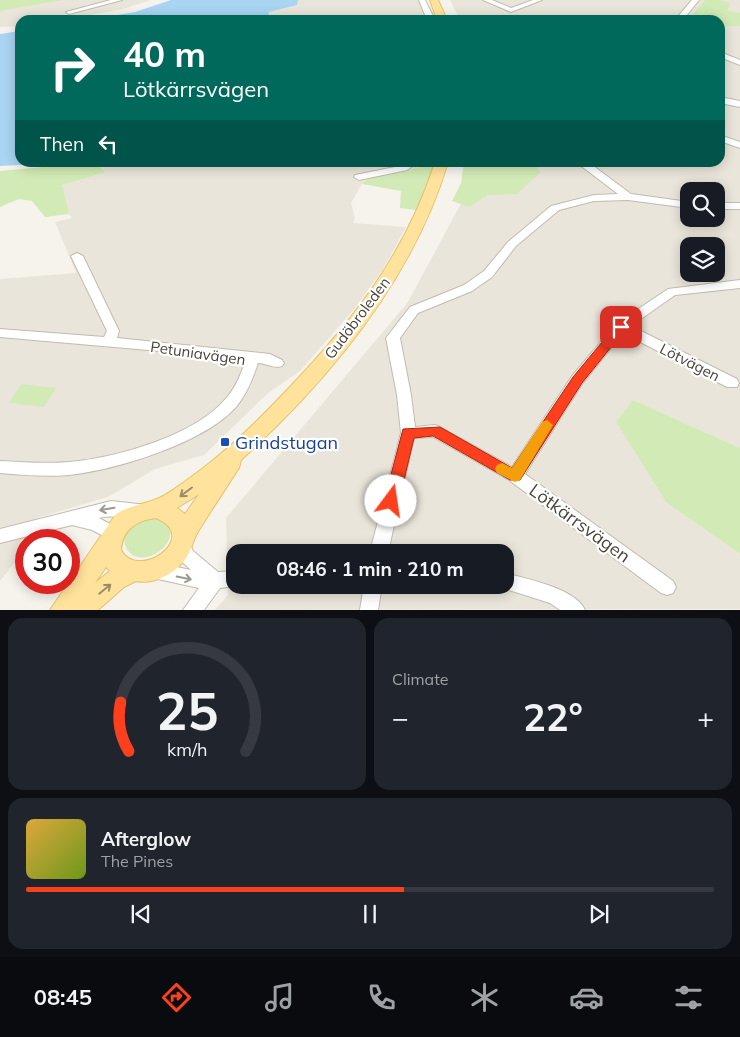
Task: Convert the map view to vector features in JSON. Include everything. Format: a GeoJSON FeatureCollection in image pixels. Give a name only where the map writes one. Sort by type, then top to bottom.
{"type":"FeatureCollection","features":[{"type":"Feature","properties":{"kind":"main road"},"geometry":{"type":"LineString","coordinates":[[435,1],[440,15]]}},
{"type":"Feature","properties":{"kind":"main road","name":"Gudöbroleden"},"geometry":{"type":"LineString","coordinates":[[183,539],[239,452],[343,340],[376,294],[414,236],[436,186],[441,167]]}},
{"type":"Feature","properties":{"kind":"main road","name":"Gudöbroleden"},"geometry":{"type":"LineString","coordinates":[[150,510],[176,499],[239,452]]}},
{"type":"Feature","properties":{"kind":"main road"},"geometry":{"type":"LineString","coordinates":[[62,610],[120,524],[130,516],[150,510],[168,512],[177,517],[182,524],[183,539],[176,556],[165,565],[116,580],[80,610]]}},
{"type":"Feature","properties":{"kind":"main road"},"geometry":{"type":"LineString","coordinates":[[111,540],[111,556],[117,566],[142,571]]}},
{"type":"Feature","properties":{"kind":"street"},"geometry":{"type":"LineString","coordinates":[[69,12],[119,0]]}},
{"type":"Feature","properties":{"kind":"street"},"geometry":{"type":"LineString","coordinates":[[422,0],[429,15]]}},
{"type":"Feature","properties":{"kind":"street"},"geometry":{"type":"LineString","coordinates":[[486,0],[511,10]]}},
{"type":"Feature","properties":{"kind":"street"},"geometry":{"type":"LineString","coordinates":[[493,14],[539,0]]}},
{"type":"Feature","properties":{"kind":"street"},"geometry":{"type":"LineString","coordinates":[[683,15],[696,0]]}},
{"type":"Feature","properties":{"kind":"street"},"geometry":{"type":"LineString","coordinates":[[725,56],[740,63]]}},
{"type":"Feature","properties":{"kind":"street"},"geometry":{"type":"LineString","coordinates":[[725,101],[740,104]]}},
{"type":"Feature","properties":{"kind":"street"},"geometry":{"type":"LineString","coordinates":[[725,140],[740,145]]}},
{"type":"Feature","properties":{"kind":"street"},"geometry":{"type":"LineString","coordinates":[[359,178],[405,167]]}},
{"type":"Feature","properties":{"kind":"street"},"geometry":{"type":"LineString","coordinates":[[588,167],[628,197]]}},
{"type":"Feature","properties":{"kind":"street"},"geometry":{"type":"LineString","coordinates":[[381,544],[408,433],[404,394],[393,338],[414,310],[468,288],[488,274],[512,244],[555,208],[594,198],[628,197],[680,204]]}},
{"type":"Feature","properties":{"kind":"street"},"geometry":{"type":"LineString","coordinates":[[725,206],[740,206]]}},
{"type":"Feature","properties":{"kind":"street"},"geometry":{"type":"LineString","coordinates":[[77,256],[113,331],[109,343]]}},
{"type":"Feature","properties":{"kind":"street"},"geometry":{"type":"LineString","coordinates":[[515,476],[577,380],[621,327],[672,292],[740,284]]}},
{"type":"Feature","properties":{"kind":"street","name":"Lötvägen"},"geometry":{"type":"LineString","coordinates":[[621,327],[732,383]]}},
{"type":"Feature","properties":{"kind":"street","name":"Petuniavägen"},"geometry":{"type":"LineString","coordinates":[[0,333],[171,347],[253,358],[240,391],[228,407],[179,438],[109,461],[79,468],[38,469],[0,466]]}},
{"type":"Feature","properties":{"kind":"street"},"geometry":{"type":"LineString","coordinates":[[253,358],[270,359],[277,363]]}},
{"type":"Feature","properties":{"kind":"street","name":"Lötkärrsvägen"},"geometry":{"type":"LineString","coordinates":[[408,433],[435,431],[515,476],[667,587]]}},
{"type":"Feature","properties":{"kind":"street"},"geometry":{"type":"LineString","coordinates":[[0,536],[111,508],[150,510]]}},
{"type":"Feature","properties":{"kind":"street"},"geometry":{"type":"LineString","coordinates":[[70,518],[96,524],[111,540]]}},
{"type":"Feature","properties":{"kind":"street"},"geometry":{"type":"LineString","coordinates":[[183,539],[187,556],[215,582]]}},
{"type":"Feature","properties":{"kind":"street"},"geometry":{"type":"LineString","coordinates":[[142,571],[186,579],[215,582],[226,580]]}},
{"type":"Feature","properties":{"kind":"street"},"geometry":{"type":"LineString","coordinates":[[192,610],[215,582]]}},
{"type":"Feature","properties":{"kind":"street"},"geometry":{"type":"LineString","coordinates":[[514,584],[555,596],[576,610]]}},
{"type":"Feature","properties":{"kind":"street"},"geometry":{"type":"LineString","coordinates":[[369,610],[372,594]]}},
{"type":"Feature","properties":{"kind":"shaded area"},"geometry":{"type":"Polygon","coordinates":[[[0,0],[151,0],[123,9],[90,15],[15,15],[15,26],[0,27],[0,0]]]}},
{"type":"Feature","properties":{"kind":"shaded area"},"geometry":{"type":"Polygon","coordinates":[[[298,0],[425,0],[432,15],[269,15],[269,12],[297,5],[298,0]]]}},
{"type":"Feature","properties":{"kind":"shaded area"},"geometry":{"type":"Polygon","coordinates":[[[450,0],[740,0],[740,448],[633,400],[667,503],[740,554],[740,609],[215,610],[228,594],[514,594],[514,544],[227,544],[226,518],[408,302],[465,196],[469,167],[725,167],[725,15],[458,15],[450,0]]]}},
{"type":"Feature","properties":{"kind":"shaded area"},"geometry":{"type":"Polygon","coordinates":[[[100,167],[418,167],[368,178],[362,184],[351,203],[355,218],[353,223],[406,227],[383,269],[356,307],[300,371],[267,394],[204,455],[155,469],[108,497],[37,518],[33,529],[15,529],[15,562],[0,581],[0,279],[76,273],[55,222],[72,218],[69,214],[61,185],[106,172],[100,167]]]}},
{"type":"Feature","properties":{"kind":"green space"},"geometry":{"type":"Polygon","coordinates":[[[0,0],[62,0],[0,11],[0,0]]]}},
{"type":"Feature","properties":{"kind":"green space"},"geometry":{"type":"Polygon","coordinates":[[[705,0],[719,0],[730,3],[727,11],[740,13],[740,26],[725,26],[725,15],[692,15],[705,0]]]}},
{"type":"Feature","properties":{"kind":"green space"},"geometry":{"type":"Polygon","coordinates":[[[42,167],[100,167],[106,172],[62,185],[69,214],[45,217],[32,201],[19,199],[0,207],[0,171],[42,167]]]}},
{"type":"Feature","properties":{"kind":"green space"},"geometry":{"type":"Polygon","coordinates":[[[435,167],[433,177],[416,210],[400,208],[401,191],[362,184],[368,178],[417,168],[435,167]]]}},
{"type":"Feature","properties":{"kind":"green space"},"geometry":{"type":"Polygon","coordinates":[[[463,167],[538,167],[540,173],[517,194],[488,195],[469,207],[452,201],[461,183],[463,167]]]}},
{"type":"Feature","properties":{"kind":"green space"},"geometry":{"type":"Polygon","coordinates":[[[21,384],[56,388],[44,407],[9,403],[21,384]]]}},
{"type":"Feature","properties":{"kind":"green space"},"geometry":{"type":"Polygon","coordinates":[[[633,400],[740,448],[740,554],[667,503],[616,422],[633,400]]]}},
{"type":"Feature","properties":{"kind":"green space"},"geometry":{"type":"Polygon","coordinates":[[[158,518],[165,520],[171,531],[169,540],[157,553],[140,557],[133,555],[127,550],[124,540],[126,534],[136,523],[146,519],[158,518]]]}},
{"type":"Feature","properties":{"kind":"water"},"geometry":{"type":"Polygon","coordinates":[[[171,0],[298,0],[297,5],[269,12],[269,15],[118,15],[135,12],[171,0]]]}},
{"type":"Feature","properties":{"kind":"water"},"geometry":{"type":"Polygon","coordinates":[[[15,32],[15,165],[0,166],[0,34],[15,32]]]}},
{"type":"Feature","properties":{"kind":"slow traffic"},"geometry":{"type":"LineString","coordinates":[[502,469],[515,476],[547,425]]}},
{"type":"Feature","properties":{"kind":"place","name":"Grindstugan"},"geometry":{"type":"Point","coordinates":[225,442]}},
{"type":"Feature","properties":{"kind":"route"},"geometry":{"type":"LineString","coordinates":[[391,501],[408,433],[435,431],[515,476],[577,380],[621,327]]}}]}
